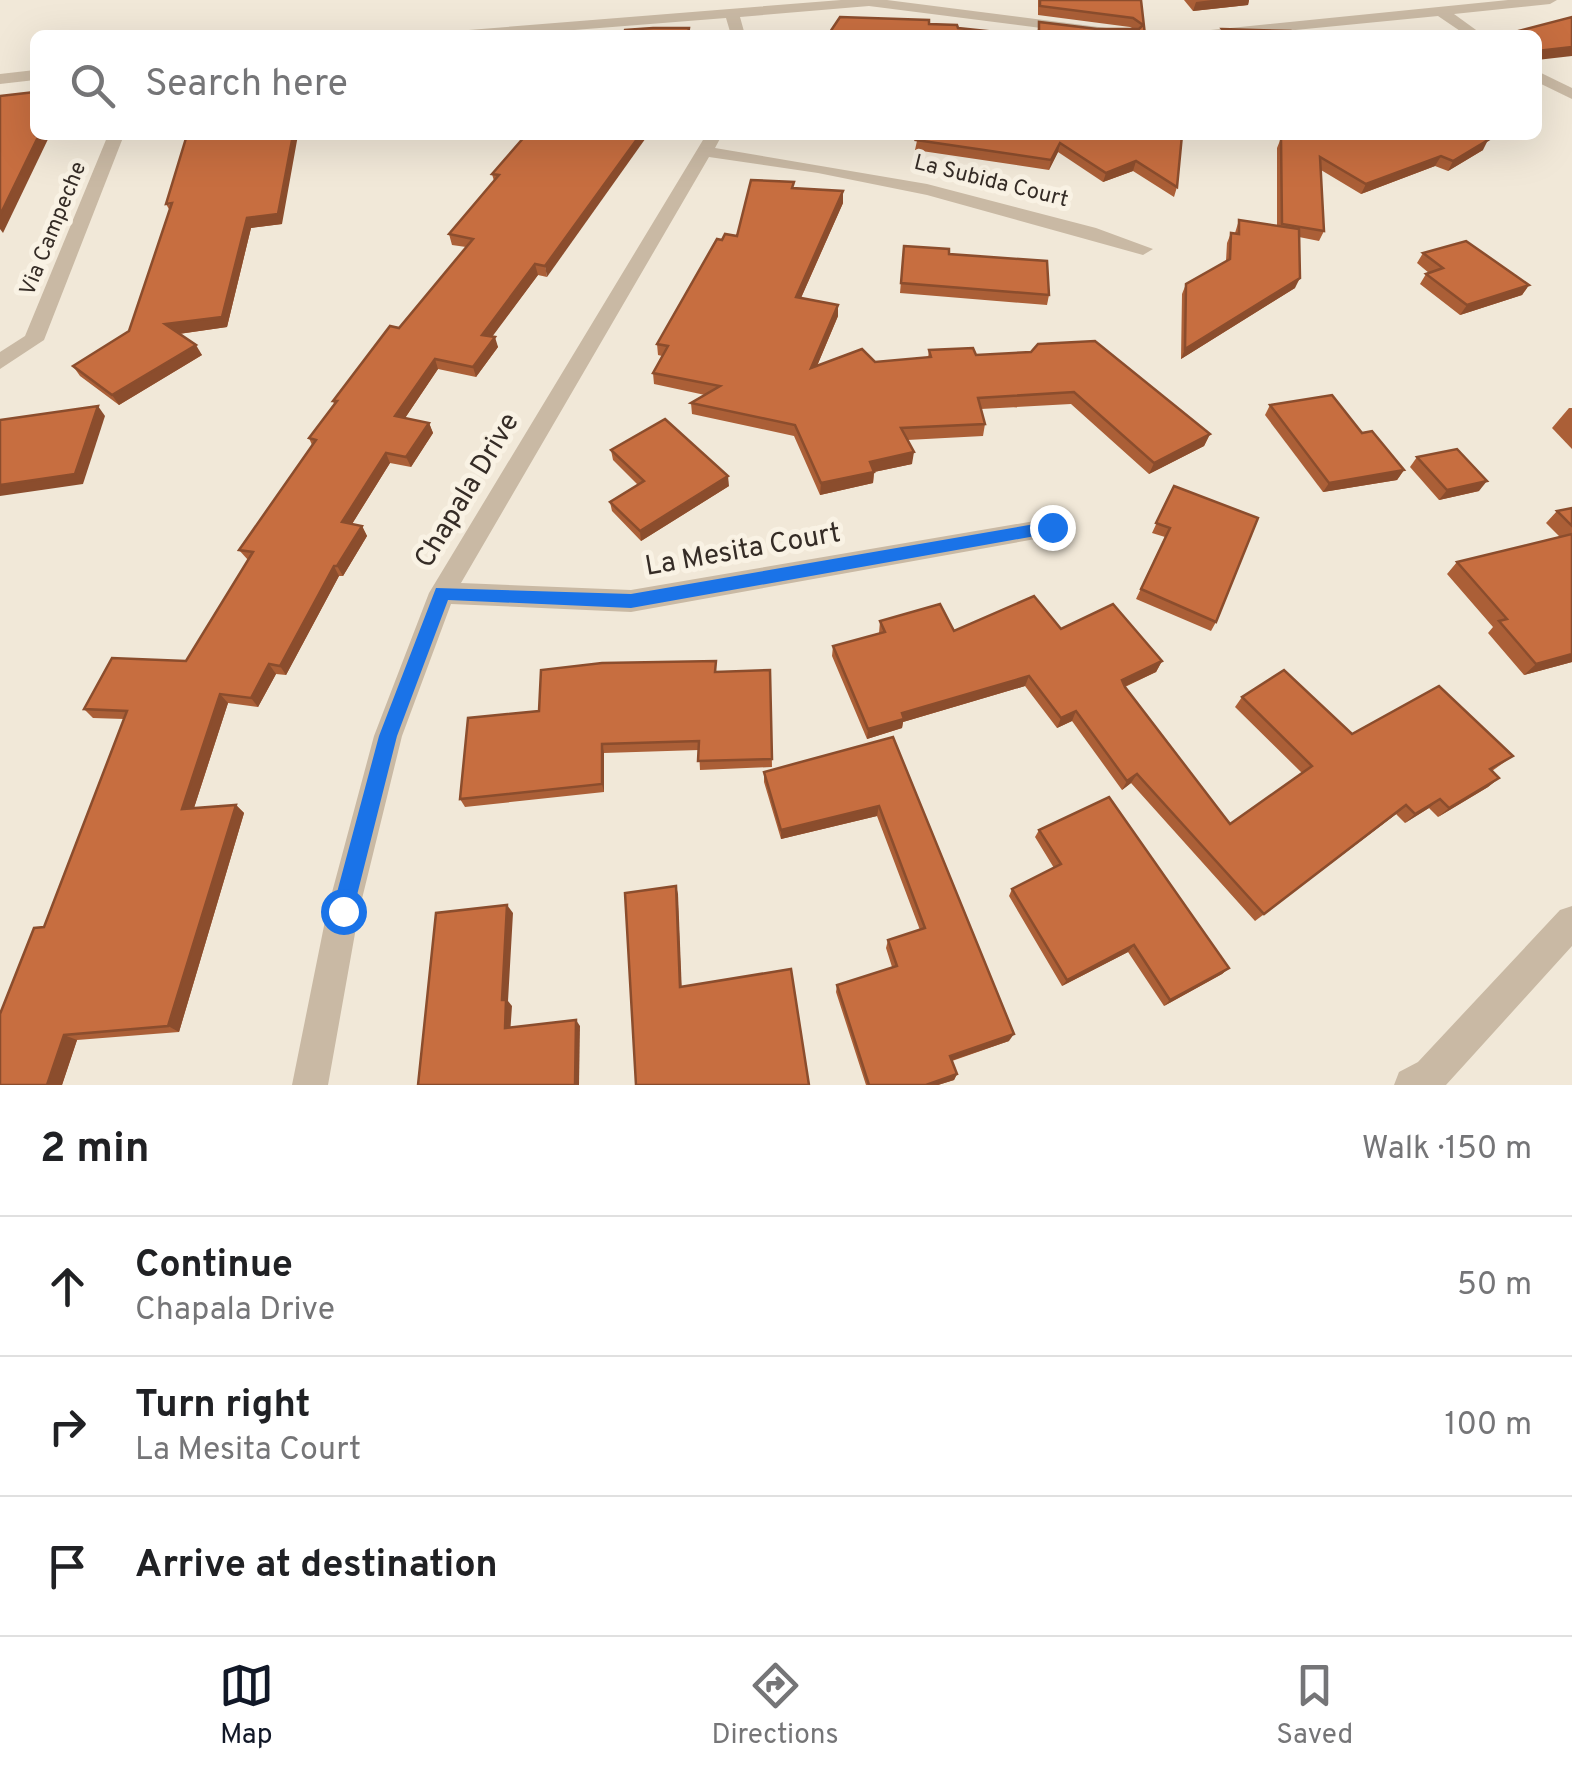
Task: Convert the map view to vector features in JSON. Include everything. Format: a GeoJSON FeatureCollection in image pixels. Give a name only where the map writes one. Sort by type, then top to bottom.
{"type":"FeatureCollection","features":[{"type":"Feature","properties":{"kind":"street"},"geometry":{"type":"LineString","coordinates":[[1253,30],[1550,0]]}},
{"type":"Feature","properties":{"kind":"street"},"geometry":{"type":"LineString","coordinates":[[511,30],[869,2],[1090,30]]}},
{"type":"Feature","properties":{"kind":"street"},"geometry":{"type":"LineString","coordinates":[[731,10],[737,30]]}},
{"type":"Feature","properties":{"kind":"street"},"geometry":{"type":"LineString","coordinates":[[1442,12],[1469,30]]}},
{"type":"Feature","properties":{"kind":"street"},"geometry":{"type":"LineString","coordinates":[[0,79],[30,76]]}},
{"type":"Feature","properties":{"kind":"street"},"geometry":{"type":"LineString","coordinates":[[1542,79],[1572,94]]}},
{"type":"Feature","properties":{"kind":"street","name":"Via Campeche"},"geometry":{"type":"LineString","coordinates":[[0,362],[34,340],[114,140]]}},
{"type":"Feature","properties":{"kind":"street","name":"La Subida Court"},"geometry":{"type":"LineString","coordinates":[[710,144],[1026,213],[1143,249]]}},
{"type":"Feature","properties":{"kind":"street","name":"Chapala Drive"},"geometry":{"type":"LineString","coordinates":[[310,1085],[343,911],[388,736],[442,593],[710,144]]}},
{"type":"Feature","properties":{"kind":"street","name":"La Mesita Court"},"geometry":{"type":"LineString","coordinates":[[442,593],[631,601],[1052,527]]}},
{"type":"Feature","properties":{"kind":"street"},"geometry":{"type":"LineString","coordinates":[[1412,1085],[1431,1075],[1572,922]]}},
{"type":"Feature","properties":{"kind":"building"},"geometry":{"type":"Polygon","coordinates":[[[1040,0],[1141,0],[1144,30],[1039,30],[1039,22],[1097,29],[1139,29],[1143,25],[1133,18],[1040,6],[1040,0]]]}},
{"type":"Feature","properties":{"kind":"building"},"geometry":{"type":"Polygon","coordinates":[[[840,17],[929,20],[929,24],[977,30],[831,30],[840,17]]]}},
{"type":"Feature","properties":{"kind":"building"},"geometry":{"type":"Polygon","coordinates":[[[1572,17],[1572,47],[1542,50],[1542,30],[1522,30],[1572,17]]]}},
{"type":"Feature","properties":{"kind":"building"},"geometry":{"type":"Polygon","coordinates":[[[653,28],[689,28],[689,30],[625,30],[653,28]]]}},
{"type":"Feature","properties":{"kind":"building"},"geometry":{"type":"Polygon","coordinates":[[[30,93],[30,140],[37,140],[0,215],[0,96],[30,93]]]}},
{"type":"Feature","properties":{"kind":"building"},"geometry":{"type":"Polygon","coordinates":[[[185,140],[292,140],[278,214],[247,218],[222,317],[165,324],[196,345],[112,395],[73,366],[129,331],[172,203],[166,204],[185,140]]]}},
{"type":"Feature","properties":{"kind":"building"},"geometry":{"type":"Polygon","coordinates":[[[522,140],[636,140],[545,266],[535,264],[482,335],[495,337],[473,367],[435,359],[395,416],[429,423],[406,457],[386,453],[342,522],[362,526],[334,566],[280,666],[269,664],[251,698],[220,694],[182,809],[236,805],[168,1026],[64,1035],[47,1085],[0,1085],[0,1014],[34,928],[44,927],[127,711],[84,709],[112,658],[186,661],[253,552],[239,550],[316,440],[309,438],[337,401],[333,401],[390,326],[399,328],[473,239],[449,234],[499,175],[492,174],[522,140]]]}},
{"type":"Feature","properties":{"kind":"building"},"geometry":{"type":"Polygon","coordinates":[[[916,140],[1182,140],[1177,187],[1136,161],[1106,173],[1060,143],[1051,160],[916,140]]]}},
{"type":"Feature","properties":{"kind":"building"},"geometry":{"type":"Polygon","coordinates":[[[1281,140],[1488,140],[1453,161],[1441,156],[1366,184],[1320,157],[1324,231],[1282,224],[1281,140]]]}},
{"type":"Feature","properties":{"kind":"building"},"geometry":{"type":"Polygon","coordinates":[[[751,180],[794,182],[792,188],[843,191],[796,297],[838,305],[811,368],[862,349],[875,362],[931,357],[929,350],[973,348],[976,355],[1031,352],[1038,344],[1095,341],[1210,434],[1154,463],[1074,392],[978,398],[985,424],[901,428],[914,452],[870,462],[874,472],[821,483],[795,425],[691,403],[720,386],[653,373],[668,346],[657,344],[717,239],[722,240],[725,234],[737,236],[751,180]]]}},
{"type":"Feature","properties":{"kind":"building"},"geometry":{"type":"Polygon","coordinates":[[[1239,220],[1299,229],[1300,278],[1185,349],[1186,284],[1230,259],[1231,233],[1239,234],[1239,220]]]}},
{"type":"Feature","properties":{"kind":"building"},"geometry":{"type":"Polygon","coordinates":[[[1466,241],[1529,285],[1467,305],[1426,274],[1443,268],[1423,253],[1466,241]]]}},
{"type":"Feature","properties":{"kind":"building"},"geometry":{"type":"Polygon","coordinates":[[[904,246],[949,249],[949,254],[1047,261],[1049,295],[901,283],[904,246]]]}},
{"type":"Feature","properties":{"kind":"building"},"geometry":{"type":"Polygon","coordinates":[[[1332,395],[1362,433],[1372,431],[1404,470],[1329,483],[1270,405],[1332,395]]]}},
{"type":"Feature","properties":{"kind":"building"},"geometry":{"type":"Polygon","coordinates":[[[98,406],[75,474],[0,485],[0,420],[98,406]]]}},
{"type":"Feature","properties":{"kind":"building"},"geometry":{"type":"Polygon","coordinates":[[[665,419],[728,476],[640,531],[610,502],[644,481],[611,450],[665,419]]]}},
{"type":"Feature","properties":{"kind":"building"},"geometry":{"type":"Polygon","coordinates":[[[1457,449],[1487,481],[1447,490],[1417,457],[1457,449]]]}},
{"type":"Feature","properties":{"kind":"building"},"geometry":{"type":"Polygon","coordinates":[[[1174,486],[1258,518],[1216,622],[1141,589],[1170,528],[1156,523],[1174,486]]]}},
{"type":"Feature","properties":{"kind":"building"},"geometry":{"type":"Polygon","coordinates":[[[1572,508],[1572,526],[1557,511],[1572,508]]]}},
{"type":"Feature","properties":{"kind":"building"},"geometry":{"type":"Polygon","coordinates":[[[1572,534],[1572,654],[1536,664],[1499,621],[1507,619],[1457,562],[1572,534]]]}},
{"type":"Feature","properties":{"kind":"building"},"geometry":{"type":"Polygon","coordinates":[[[1034,596],[1061,629],[1113,604],[1162,661],[1122,680],[1230,824],[1312,766],[1242,697],[1284,670],[1352,734],[1439,686],[1513,756],[1490,769],[1499,778],[1449,808],[1440,799],[1415,814],[1406,805],[1264,914],[1137,774],[1127,781],[1076,711],[1061,718],[1029,676],[902,713],[904,719],[868,729],[833,646],[885,632],[880,621],[940,604],[954,631],[1034,596]]]}},
{"type":"Feature","properties":{"kind":"building"},"geometry":{"type":"Polygon","coordinates":[[[716,661],[715,672],[770,670],[772,759],[698,761],[699,741],[602,744],[602,784],[460,799],[468,718],[539,711],[541,670],[602,663],[716,661]]]}},
{"type":"Feature","properties":{"kind":"building"},"geometry":{"type":"Polygon","coordinates":[[[893,737],[1014,1034],[950,1056],[957,1074],[926,1085],[869,1085],[837,985],[897,966],[888,940],[925,928],[879,806],[781,830],[764,772],[893,737]]]}},
{"type":"Feature","properties":{"kind":"building"},"geometry":{"type":"Polygon","coordinates":[[[1109,797],[1229,968],[1170,1000],[1134,945],[1067,980],[1012,889],[1061,864],[1039,830],[1109,797]]]}},
{"type":"Feature","properties":{"kind":"building"},"geometry":{"type":"Polygon","coordinates":[[[676,886],[680,987],[791,969],[809,1085],[636,1085],[625,893],[676,886]]]}},
{"type":"Feature","properties":{"kind":"building"},"geometry":{"type":"Polygon","coordinates":[[[507,905],[502,1000],[506,1000],[505,1028],[576,1020],[575,1085],[418,1085],[436,913],[507,905]]]}},
{"type":"Feature","properties":{"kind":"route"},"geometry":{"type":"LineString","coordinates":[[343,911],[388,736],[442,593],[631,601],[1052,527]]}}]}
